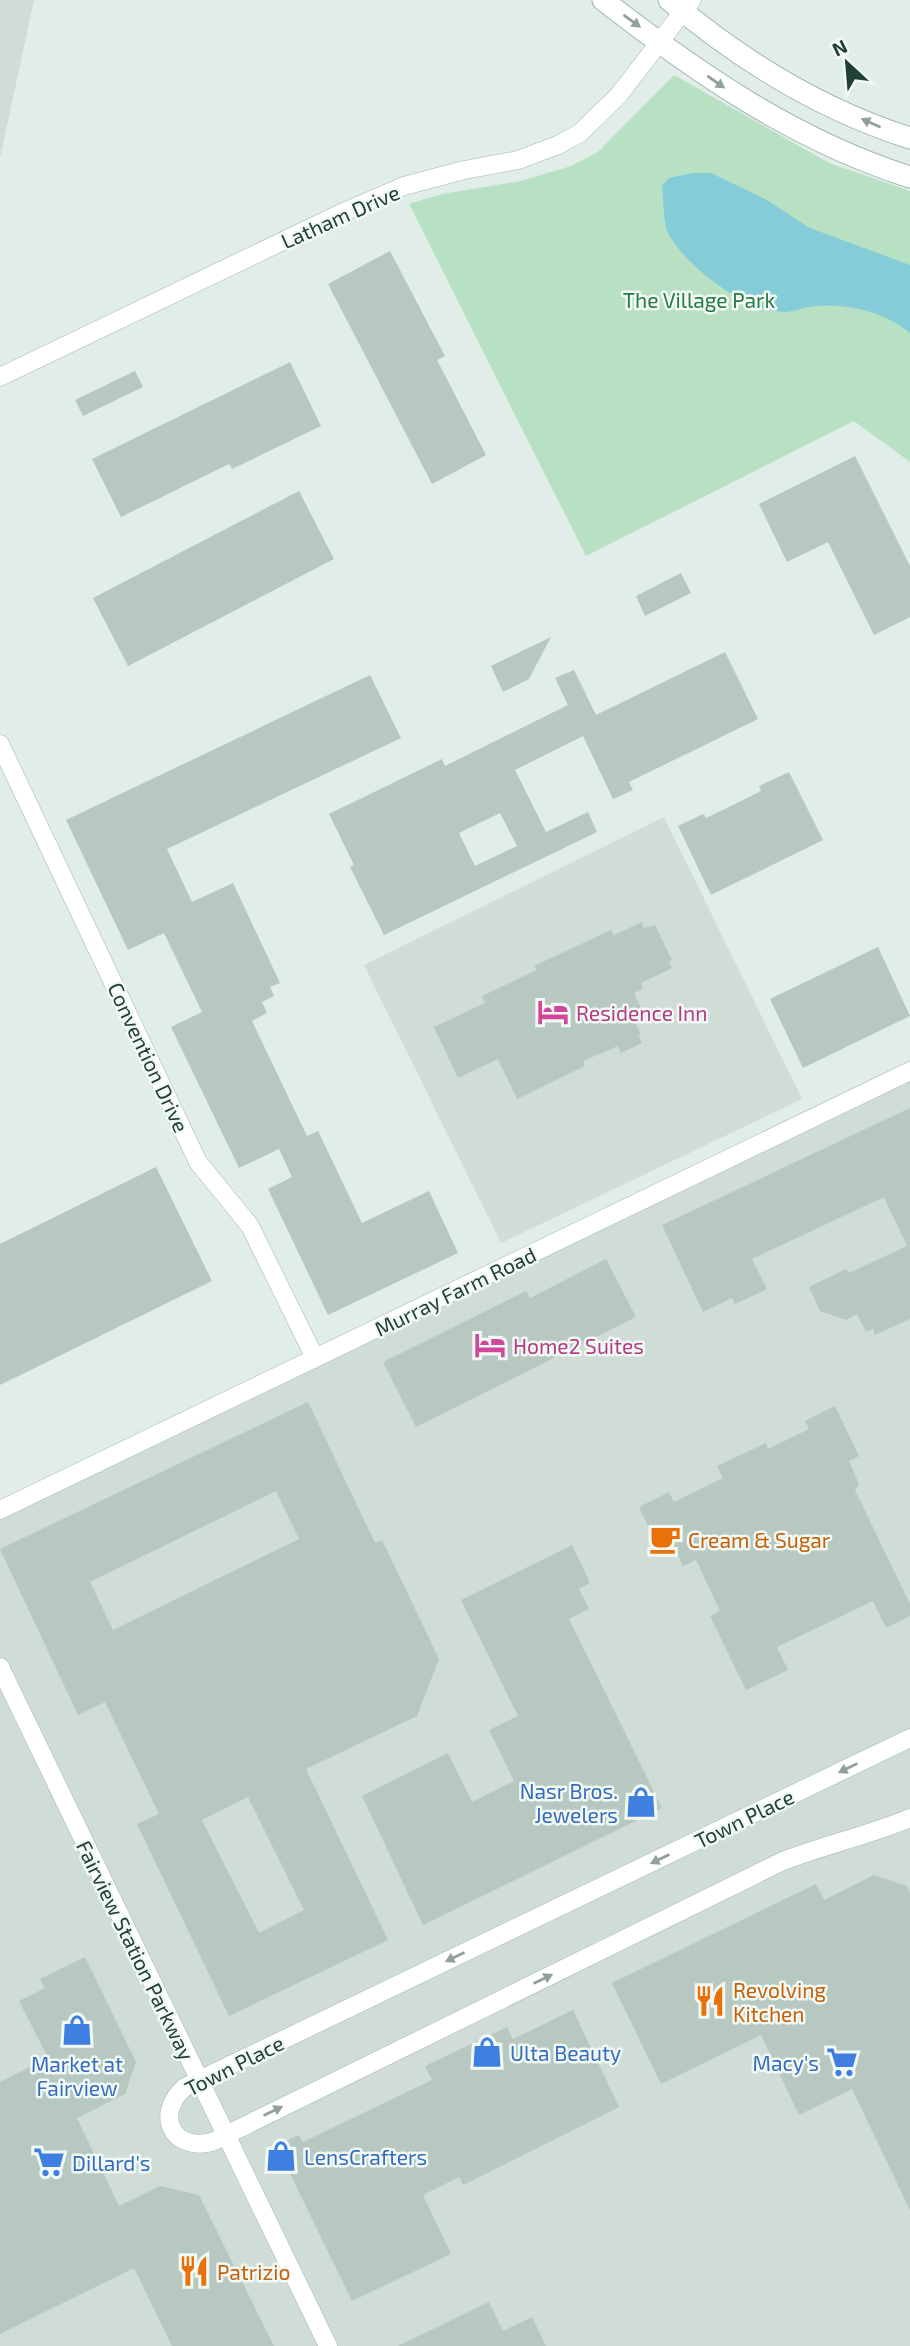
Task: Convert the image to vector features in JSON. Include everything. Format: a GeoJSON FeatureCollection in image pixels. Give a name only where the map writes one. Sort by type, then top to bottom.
{"type":"FeatureCollection","features":[{"type":"Feature","properties":{"kind":"street"},"geometry":{"type":"LineString","coordinates":[[603,0],[734,95],[810,136],[883,169],[910,177]]}},
{"type":"Feature","properties":{"kind":"street"},"geometry":{"type":"LineString","coordinates":[[682,4],[754,64],[826,103],[910,138]]}},
{"type":"Feature","properties":{"kind":"street","name":"Latham Drive"},"geometry":{"type":"LineString","coordinates":[[0,377],[337,215],[404,186],[464,170],[517,160],[558,145],[580,133],[618,96],[661,42],[682,4]]}},
{"type":"Feature","properties":{"kind":"street","name":"Convention Drive"},"geometry":{"type":"LineString","coordinates":[[0,744],[198,1162],[250,1226],[315,1359]]}},
{"type":"Feature","properties":{"kind":"street","name":"Murray Farm Road"},"geometry":{"type":"LineString","coordinates":[[0,1510],[910,1071]]}},
{"type":"Feature","properties":{"kind":"street","name":"Fairview Station Parkway"},"geometry":{"type":"LineString","coordinates":[[0,1667],[328,2346]]}},
{"type":"Feature","properties":{"kind":"street","name":"Town Place"},"geometry":{"type":"LineString","coordinates":[[910,1738],[185,2088],[174,2096],[169,2108],[169,2122],[175,2134],[186,2142],[199,2145],[212,2142],[783,1861],[910,1818]]}},
{"type":"Feature","properties":{"kind":"shaded area"},"geometry":{"type":"Polygon","coordinates":[[[0,0],[34,0],[0,158],[0,0]]]}},
{"type":"Feature","properties":{"kind":"shaded area"},"geometry":{"type":"Polygon","coordinates":[[[664,817],[802,1099],[501,1243],[364,965],[664,817]]]}},
{"type":"Feature","properties":{"kind":"shaded area"},"geometry":{"type":"Polygon","coordinates":[[[910,1081],[910,2346],[0,2346],[0,1520],[910,1081]]]}},
{"type":"Feature","properties":{"kind":"green space","name":"The Village Park"},"geometry":{"type":"Polygon","coordinates":[[[674,75],[829,163],[910,191],[910,462],[854,421],[586,556],[409,204],[442,194],[521,181],[571,166],[598,152],[674,75]]]}},
{"type":"Feature","properties":{"kind":"water"},"geometry":{"type":"Polygon","coordinates":[[[693,173],[711,173],[765,199],[810,228],[910,265],[910,333],[866,310],[828,305],[788,312],[769,310],[735,296],[718,285],[688,260],[666,229],[662,186],[669,178],[693,173]]]}},
{"type":"Feature","properties":{"kind":"building"},"geometry":{"type":"Polygon","coordinates":[[[390,251],[445,356],[437,360],[486,455],[432,484],[328,284],[390,251]]]}},
{"type":"Feature","properties":{"kind":"building"},"geometry":{"type":"Polygon","coordinates":[[[290,362],[321,426],[232,469],[229,464],[121,517],[92,459],[290,362]]]}},
{"type":"Feature","properties":{"kind":"building"},"geometry":{"type":"Polygon","coordinates":[[[135,371],[143,387],[83,416],[75,400],[135,371]]]}},
{"type":"Feature","properties":{"kind":"building"},"geometry":{"type":"Polygon","coordinates":[[[855,456],[910,566],[910,617],[874,635],[828,542],[787,562],[759,504],[855,456]]]}},
{"type":"Feature","properties":{"kind":"building"},"geometry":{"type":"Polygon","coordinates":[[[299,491],[334,559],[128,666],[93,598],[299,491]]]}},
{"type":"Feature","properties":{"kind":"building"},"geometry":{"type":"Polygon","coordinates":[[[681,573],[691,593],[645,616],[636,596],[681,573]]]}},
{"type":"Feature","properties":{"kind":"building"},"geometry":{"type":"Polygon","coordinates":[[[551,637],[529,679],[503,692],[491,666],[551,637]]]}},
{"type":"Feature","properties":{"kind":"building"},"geometry":{"type":"Polygon","coordinates":[[[725,652],[758,719],[629,782],[633,790],[613,799],[583,736],[515,770],[546,832],[588,812],[597,832],[384,935],[350,867],[354,865],[329,814],[442,759],[445,766],[568,705],[555,678],[574,670],[596,715],[725,652]],[[500,813],[459,833],[475,866],[517,846],[500,813]]]}},
{"type":"Feature","properties":{"kind":"building"},"geometry":{"type":"Polygon","coordinates":[[[370,675],[401,738],[167,849],[192,902],[233,883],[280,983],[270,987],[274,996],[262,1002],[267,1013],[252,1021],[307,1136],[318,1131],[362,1223],[429,1191],[458,1253],[328,1315],[268,1189],[292,1177],[279,1149],[239,1168],[171,1027],[202,1012],[164,933],[128,950],[66,820],[370,675]]]}},
{"type":"Feature","properties":{"kind":"building"},"geometry":{"type":"Polygon","coordinates":[[[789,772],[823,840],[711,895],[678,826],[703,814],[706,818],[739,802],[761,791],[759,786],[789,772]]]}},
{"type":"Feature","properties":{"kind":"building","name":"Residence Inn"},"geometry":{"type":"Polygon","coordinates":[[[642,922],[644,928],[655,925],[672,960],[669,962],[672,968],[641,983],[643,989],[634,993],[645,1016],[635,1021],[642,1043],[621,1053],[618,1046],[583,1061],[585,1066],[517,1099],[498,1059],[458,1078],[434,1027],[485,1003],[482,996],[537,970],[534,966],[611,930],[614,935],[642,922]]]}},
{"type":"Feature","properties":{"kind":"building"},"geometry":{"type":"Polygon","coordinates":[[[878,947],[910,1016],[803,1068],[770,999],[878,947]]]}},
{"type":"Feature","properties":{"kind":"building"},"geometry":{"type":"Polygon","coordinates":[[[910,1108],[910,1319],[875,1335],[873,1329],[866,1332],[857,1314],[846,1320],[820,1311],[809,1287],[846,1269],[849,1273],[907,1246],[884,1197],[752,1259],[767,1289],[735,1304],[732,1298],[703,1312],[662,1225],[910,1108]]]}},
{"type":"Feature","properties":{"kind":"building"},"geometry":{"type":"Polygon","coordinates":[[[156,1167],[212,1281],[0,1385],[0,1244],[156,1167]]]}},
{"type":"Feature","properties":{"kind":"building","name":"Home2 Suites"},"geometry":{"type":"Polygon","coordinates":[[[606,1259],[636,1317],[416,1427],[383,1362],[526,1291],[530,1298],[606,1259]]]}},
{"type":"Feature","properties":{"kind":"building"},"geometry":{"type":"Polygon","coordinates":[[[308,1402],[375,1543],[382,1540],[439,1659],[417,1716],[306,1769],[388,1940],[229,2016],[137,1824],[159,1814],[105,1702],[78,1715],[0,1549],[308,1402]],[[276,1491],[90,1582],[113,1630],[299,1539],[276,1491]],[[248,1797],[202,1820],[259,1933],[304,1910],[248,1797]]]}},
{"type":"Feature","properties":{"kind":"building"},"geometry":{"type":"Polygon","coordinates":[[[835,1406],[859,1456],[849,1461],[859,1484],[855,1490],[910,1604],[910,1616],[886,1628],[873,1601],[777,1647],[788,1670],[746,1690],[710,1616],[720,1611],[696,1560],[683,1566],[674,1546],[661,1553],[639,1507],[669,1492],[674,1502],[723,1478],[717,1466],[766,1443],[768,1449],[809,1429],[805,1421],[835,1406]]]}},
{"type":"Feature","properties":{"kind":"building"},"geometry":{"type":"Polygon","coordinates":[[[572,1545],[590,1583],[579,1589],[589,1609],[569,1619],[662,1808],[423,1925],[362,1796],[448,1753],[472,1802],[514,1781],[489,1730],[518,1716],[461,1600],[572,1545]]]}},
{"type":"Feature","properties":{"kind":"building"},"geometry":{"type":"Polygon","coordinates":[[[874,1875],[907,1886],[910,1893],[910,2210],[852,2089],[799,2115],[761,2035],[661,2084],[612,1983],[816,1884],[824,1900],[874,1875]]]}},
{"type":"Feature","properties":{"kind":"building"},"geometry":{"type":"Polygon","coordinates":[[[85,1957],[136,2062],[125,2094],[77,2118],[119,2206],[160,2186],[199,2195],[274,2346],[172,2346],[134,2268],[0,2334],[0,2082],[48,2058],[19,2001],[45,1988],[40,1979],[85,1957]]]}},
{"type":"Feature","properties":{"kind":"building"},"geometry":{"type":"Polygon","coordinates":[[[573,2010],[619,2107],[463,2185],[459,2177],[423,2195],[451,2254],[352,2301],[276,2145],[299,2135],[303,2142],[432,2080],[425,2066],[507,2027],[513,2039],[573,2010]]]}},
{"type":"Feature","properties":{"kind":"building"},"geometry":{"type":"Polygon","coordinates":[[[489,2302],[503,2331],[532,2317],[546,2346],[398,2346],[489,2302]]]}},
{"type":"Feature","properties":{"kind":"place","name":"Residence Inn"},"geometry":{"type":"Point","coordinates":[553,1012]}},
{"type":"Feature","properties":{"kind":"place","name":"Home2 Suites"},"geometry":{"type":"Point","coordinates":[490,1345]}},
{"type":"Feature","properties":{"kind":"place","name":"Cream & Sugar"},"geometry":{"type":"Point","coordinates":[665,1539]}},
{"type":"Feature","properties":{"kind":"place","name":"Nasr Bros. Jewelers"},"geometry":{"type":"Point","coordinates":[641,1802]}},
{"type":"Feature","properties":{"kind":"place","name":"Revolving Kitchen"},"geometry":{"type":"Point","coordinates":[710,2001]}},
{"type":"Feature","properties":{"kind":"place","name":"Market at Fairview"},"geometry":{"type":"Point","coordinates":[77,2030]}},
{"type":"Feature","properties":{"kind":"place","name":"Ulta Beauty"},"geometry":{"type":"Point","coordinates":[487,2052]}},
{"type":"Feature","properties":{"kind":"place","name":"Macy's"},"geometry":{"type":"Point","coordinates":[842,2062]}},
{"type":"Feature","properties":{"kind":"place","name":"LensCrafters"},"geometry":{"type":"Point","coordinates":[281,2156]}},
{"type":"Feature","properties":{"kind":"place","name":"Dillard's"},"geometry":{"type":"Point","coordinates":[49,2162]}},
{"type":"Feature","properties":{"kind":"place","name":"Patrizio"},"geometry":{"type":"Point","coordinates":[194,2271]}}]}
